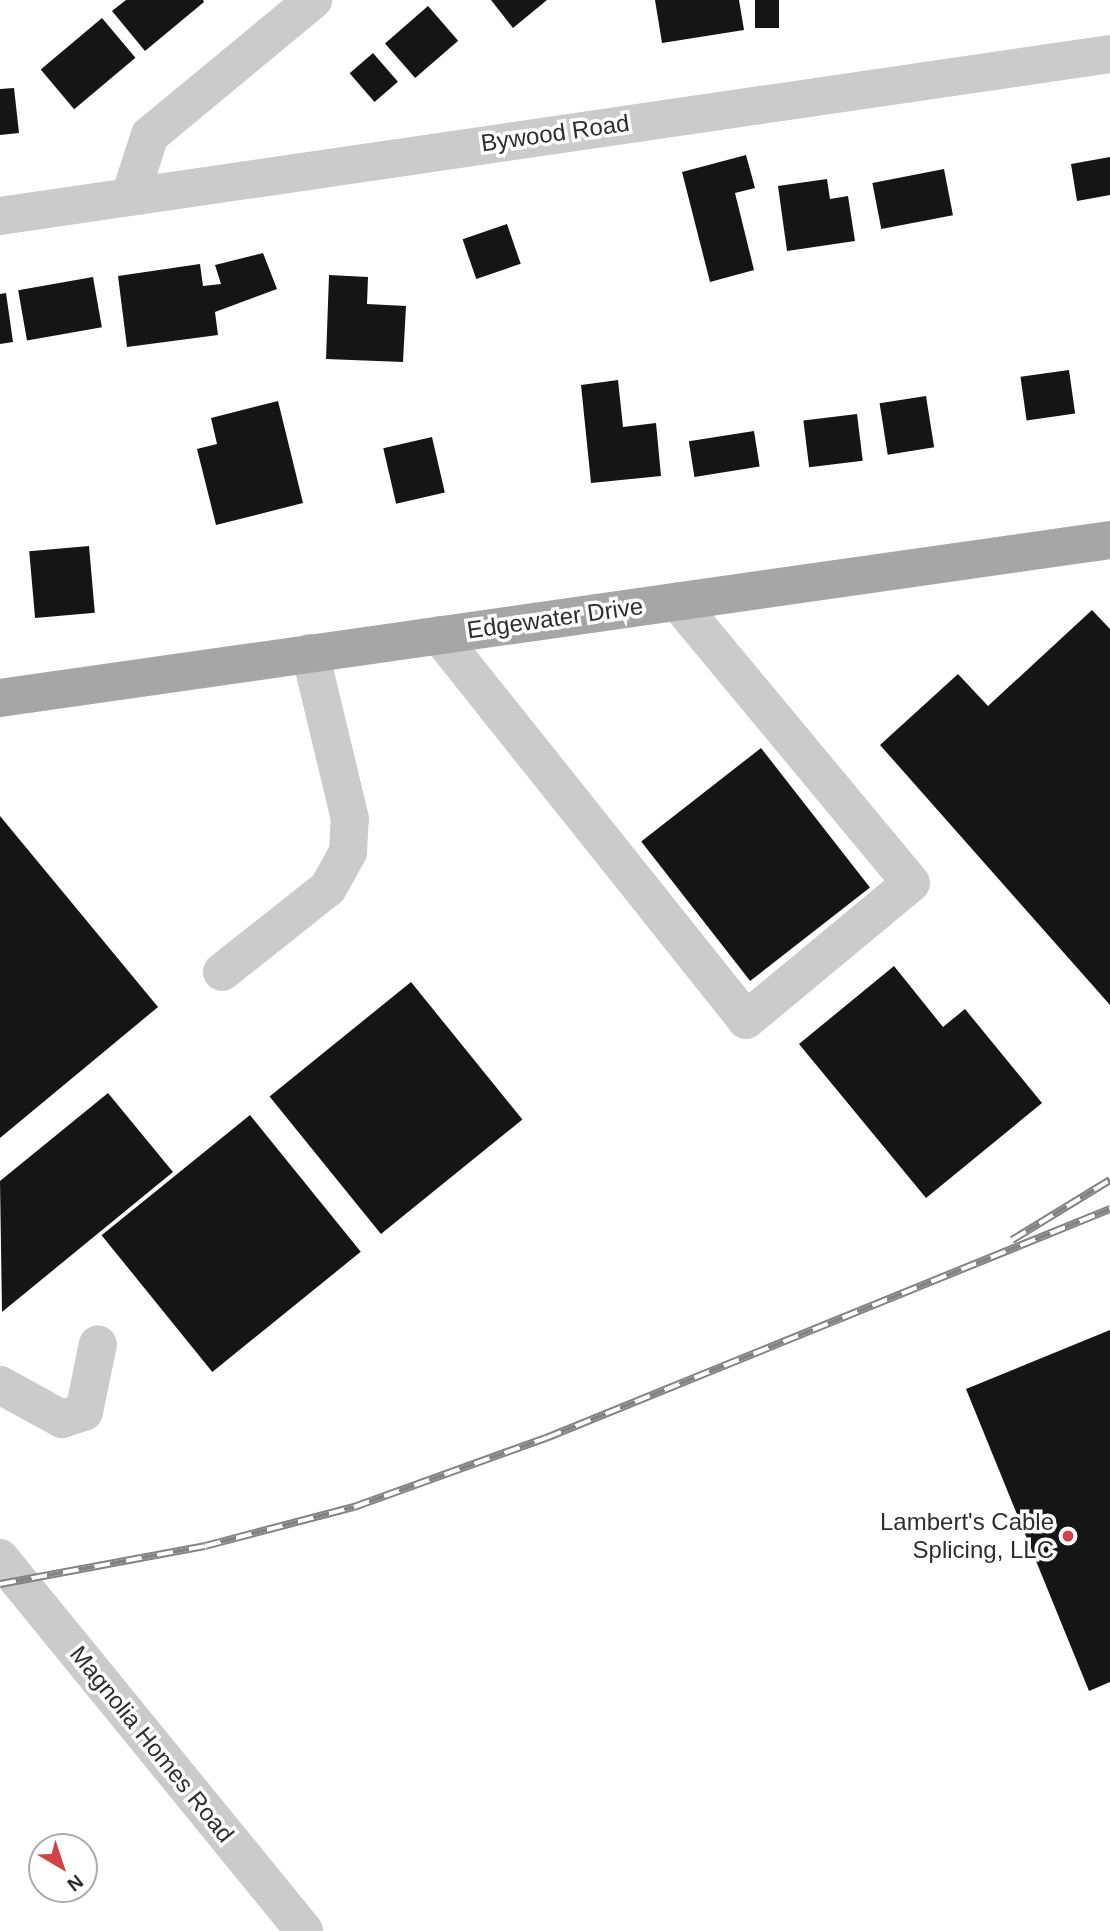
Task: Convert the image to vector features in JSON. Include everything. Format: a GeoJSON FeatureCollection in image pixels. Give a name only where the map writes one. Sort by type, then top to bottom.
{"type":"FeatureCollection","features":[{"type":"Feature","properties":{"kind":"main road","name":"Edgewater Drive"},"geometry":{"type":"LineString","coordinates":[[0,698],[1110,540]]}},
{"type":"Feature","properties":{"kind":"street"},"geometry":{"type":"LineString","coordinates":[[131,193],[150,135],[313,0]]}},
{"type":"Feature","properties":{"kind":"street","name":"Bywood Road"},"geometry":{"type":"LineString","coordinates":[[0,216],[131,193],[1110,54]]}},
{"type":"Feature","properties":{"kind":"street"},"geometry":{"type":"LineString","coordinates":[[439,635],[746,1020],[911,883],[677,601]]}},
{"type":"Feature","properties":{"kind":"street"},"geometry":{"type":"LineString","coordinates":[[222,972],[328,888],[348,852],[350,819],[310,653]]}},
{"type":"Feature","properties":{"kind":"street"},"geometry":{"type":"LineString","coordinates":[[0,1385],[62,1419],[84,1412],[98,1344]]}},
{"type":"Feature","properties":{"kind":"street","name":"Magnolia Homes Road"},"geometry":{"type":"LineString","coordinates":[[0,1558],[304,1931]]}},
{"type":"Feature","properties":{"kind":"building"},"geometry":{"type":"Polygon","coordinates":[[[126,0],[204,2],[145,51],[112,11],[126,0]]]}},
{"type":"Feature","properties":{"kind":"building"},"geometry":{"type":"Polygon","coordinates":[[[491,0],[547,0],[513,28],[491,0]]]}},
{"type":"Feature","properties":{"kind":"building"},"geometry":{"type":"Polygon","coordinates":[[[655,0],[739,0],[744,30],[662,43],[655,0]]]}},
{"type":"Feature","properties":{"kind":"building"},"geometry":{"type":"Polygon","coordinates":[[[755,0],[779,0],[779,28],[755,28],[755,0]]]}},
{"type":"Feature","properties":{"kind":"building"},"geometry":{"type":"Polygon","coordinates":[[[428,6],[458,41],[415,78],[385,43],[428,6]]]}},
{"type":"Feature","properties":{"kind":"building"},"geometry":{"type":"Polygon","coordinates":[[[102,18],[135,58],[74,109],[41,69],[102,18]]]}},
{"type":"Feature","properties":{"kind":"building"},"geometry":{"type":"Polygon","coordinates":[[[373,53],[398,82],[375,102],[350,73],[373,53]]]}},
{"type":"Feature","properties":{"kind":"building"},"geometry":{"type":"Polygon","coordinates":[[[14,88],[19,133],[0,135],[0,89],[14,88]]]}},
{"type":"Feature","properties":{"kind":"building"},"geometry":{"type":"Polygon","coordinates":[[[746,155],[755,188],[735,193],[754,270],[710,282],[682,172],[746,155]]]}},
{"type":"Feature","properties":{"kind":"building"},"geometry":{"type":"Polygon","coordinates":[[[1110,157],[1110,195],[1077,201],[1071,164],[1110,157]]]}},
{"type":"Feature","properties":{"kind":"building"},"geometry":{"type":"Polygon","coordinates":[[[944,169],[953,215],[881,229],[872,183],[944,169]]]}},
{"type":"Feature","properties":{"kind":"building"},"geometry":{"type":"Polygon","coordinates":[[[827,179],[830,199],[848,196],[855,241],[787,251],[778,186],[827,179]]]}},
{"type":"Feature","properties":{"kind":"building"},"geometry":{"type":"Polygon","coordinates":[[[507,224],[521,264],[476,279],[463,239],[507,224]]]}},
{"type":"Feature","properties":{"kind":"building"},"geometry":{"type":"Polygon","coordinates":[[[263,253],[277,289],[215,312],[218,335],[127,347],[118,276],[200,264],[203,286],[221,284],[215,265],[263,253]]]}},
{"type":"Feature","properties":{"kind":"building"},"geometry":{"type":"Polygon","coordinates":[[[329,275],[368,277],[367,304],[406,306],[403,362],[326,359],[329,275]]]}},
{"type":"Feature","properties":{"kind":"building"},"geometry":{"type":"Polygon","coordinates":[[[93,277],[102,327],[27,340],[18,290],[93,277]]]}},
{"type":"Feature","properties":{"kind":"building"},"geometry":{"type":"Polygon","coordinates":[[[6,293],[13,342],[0,344],[0,294],[6,293]]]}},
{"type":"Feature","properties":{"kind":"building"},"geometry":{"type":"Polygon","coordinates":[[[1069,370],[1075,414],[1027,420],[1020,377],[1069,370]]]}},
{"type":"Feature","properties":{"kind":"building"},"geometry":{"type":"Polygon","coordinates":[[[618,380],[623,427],[656,423],[661,476],[591,483],[581,385],[618,380]]]}},
{"type":"Feature","properties":{"kind":"building"},"geometry":{"type":"Polygon","coordinates":[[[926,396],[934,447],[888,455],[880,403],[926,396]]]}},
{"type":"Feature","properties":{"kind":"building"},"geometry":{"type":"Polygon","coordinates":[[[278,401],[303,503],[216,525],[197,449],[217,444],[211,418],[278,401]]]}},
{"type":"Feature","properties":{"kind":"building"},"geometry":{"type":"Polygon","coordinates":[[[857,414],[863,461],[809,467],[803,421],[857,414]]]}},
{"type":"Feature","properties":{"kind":"building"},"geometry":{"type":"Polygon","coordinates":[[[754,431],[760,467],[694,477],[689,441],[754,431]]]}},
{"type":"Feature","properties":{"kind":"building"},"geometry":{"type":"Polygon","coordinates":[[[432,437],[445,493],[396,504],[383,448],[432,437]]]}},
{"type":"Feature","properties":{"kind":"building"},"geometry":{"type":"Polygon","coordinates":[[[89,546],[95,613],[35,618],[29,551],[89,546]]]}},
{"type":"Feature","properties":{"kind":"building"},"geometry":{"type":"Polygon","coordinates":[[[1092,610],[1110,629],[1110,1005],[880,745],[958,674],[988,706],[1092,610]]]}},
{"type":"Feature","properties":{"kind":"building"},"geometry":{"type":"Polygon","coordinates":[[[761,748],[870,887],[750,981],[641,842],[761,748]]]}},
{"type":"Feature","properties":{"kind":"building"},"geometry":{"type":"Polygon","coordinates":[[[0,816],[158,1007],[0,1138],[0,816]]]}},
{"type":"Feature","properties":{"kind":"building"},"geometry":{"type":"Polygon","coordinates":[[[894,966],[943,1027],[965,1009],[1042,1103],[926,1198],[799,1044],[894,966]]]}},
{"type":"Feature","properties":{"kind":"building"},"geometry":{"type":"Polygon","coordinates":[[[411,982],[522,1120],[381,1234],[270,1097],[411,982]]]}},
{"type":"Feature","properties":{"kind":"building"},"geometry":{"type":"Polygon","coordinates":[[[108,1093],[173,1172],[2,1312],[0,1181],[108,1093]]]}},
{"type":"Feature","properties":{"kind":"building"},"geometry":{"type":"Polygon","coordinates":[[[250,1115],[361,1252],[212,1372],[102,1235],[250,1115]]]}},
{"type":"Feature","properties":{"kind":"building","name":"Lambert's Cable Splicing, LLC"},"geometry":{"type":"Polygon","coordinates":[[[1110,1330],[1110,1682],[1089,1691],[966,1389],[1110,1330]]]}},
{"type":"Feature","properties":{"kind":"railway"},"geometry":{"type":"LineString","coordinates":[[1012,1240],[1110,1180]]}},
{"type":"Feature","properties":{"kind":"railway"},"geometry":{"type":"LineString","coordinates":[[0,1584],[205,1546],[354,1507],[546,1438],[1110,1209]]}},
{"type":"Feature","properties":{"kind":"place","name":"Lambert's Cable Splicing, LLC"},"geometry":{"type":"Point","coordinates":[1068,1536]}}]}
